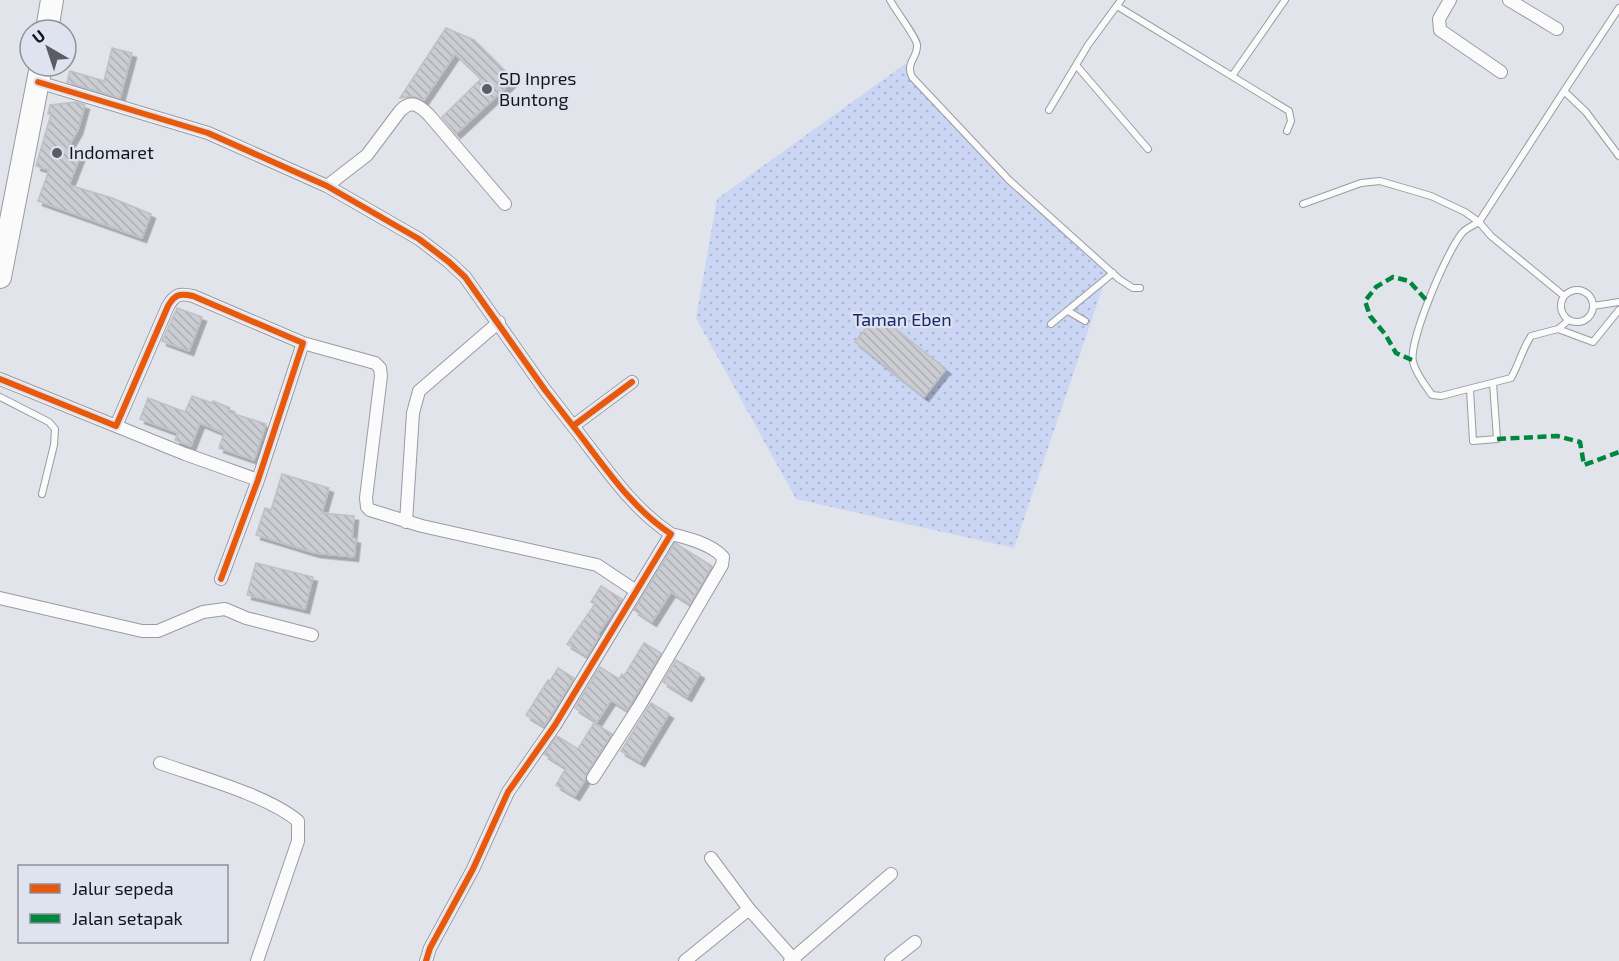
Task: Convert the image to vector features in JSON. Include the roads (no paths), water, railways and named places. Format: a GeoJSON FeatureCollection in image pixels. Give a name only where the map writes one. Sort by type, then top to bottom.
{"type":"FeatureCollection","features":[{"type":"Feature","properties":{"kind":"highway"},"geometry":{"type":"LineString","coordinates":[[49,18],[52,0]]}},
{"type":"Feature","properties":{"kind":"highway"},"geometry":{"type":"LineString","coordinates":[[1,263],[39,78]]}},
{"type":"Feature","properties":{"kind":"street"},"geometry":{"type":"LineString","coordinates":[[1450,0],[1439,19],[1440,30],[1501,72]]}},
{"type":"Feature","properties":{"kind":"street"},"geometry":{"type":"LineString","coordinates":[[1509,0],[1557,29]]}},
{"type":"Feature","properties":{"kind":"street"},"geometry":{"type":"LineString","coordinates":[[51,78],[208,133],[327,186],[399,227],[449,262],[465,277],[545,390],[634,504],[652,521],[671,534],[717,551],[723,557],[722,565],[675,647],[593,778]]}},
{"type":"Feature","properties":{"kind":"street"},"geometry":{"type":"LineString","coordinates":[[327,186],[367,155],[400,111],[411,103],[416,104],[429,115],[505,204]]}},
{"type":"Feature","properties":{"kind":"street"},"geometry":{"type":"LineString","coordinates":[[116,426],[168,306],[178,294],[193,296],[303,343],[375,363],[380,368],[367,507],[376,513],[406,522],[597,565],[636,591]]}},
{"type":"Feature","properties":{"kind":"street"},"geometry":{"type":"LineString","coordinates":[[406,522],[413,413],[419,391],[499,322]]}},
{"type":"Feature","properties":{"kind":"street"},"geometry":{"type":"LineString","coordinates":[[221,579],[258,480],[303,343]]}},
{"type":"Feature","properties":{"kind":"street"},"geometry":{"type":"LineString","coordinates":[[0,379],[185,454],[258,480]]}},
{"type":"Feature","properties":{"kind":"street"},"geometry":{"type":"LineString","coordinates":[[573,426],[632,382]]}},
{"type":"Feature","properties":{"kind":"street"},"geometry":{"type":"LineString","coordinates":[[426,961],[430,948],[473,869],[508,792],[555,725],[671,534]]}},
{"type":"Feature","properties":{"kind":"street"},"geometry":{"type":"LineString","coordinates":[[0,598],[142,632],[159,631],[202,612],[225,609],[246,618],[312,634]]}},
{"type":"Feature","properties":{"kind":"street"},"geometry":{"type":"LineString","coordinates":[[159,763],[252,796],[289,813],[298,820],[298,841],[257,961]]}},
{"type":"Feature","properties":{"kind":"street"},"geometry":{"type":"LineString","coordinates":[[711,858],[748,909],[793,960],[891,874]]}},
{"type":"Feature","properties":{"kind":"street"},"geometry":{"type":"LineString","coordinates":[[686,961],[748,909]]}},
{"type":"Feature","properties":{"kind":"street"},"geometry":{"type":"LineString","coordinates":[[891,961],[915,942]]}},
{"type":"Feature","properties":{"kind":"lane"},"geometry":{"type":"LineString","coordinates":[[890,0],[917,42],[917,50],[912,58],[909,71],[912,77],[1008,180],[1113,273],[1133,288],[1140,288]]}},
{"type":"Feature","properties":{"kind":"lane"},"geometry":{"type":"LineString","coordinates":[[1232,76],[1285,0]]}},
{"type":"Feature","properties":{"kind":"lane"},"geometry":{"type":"LineString","coordinates":[[1049,110],[1088,45],[1119,3],[1289,111],[1291,121],[1287,131]]}},
{"type":"Feature","properties":{"kind":"lane"},"geometry":{"type":"LineString","coordinates":[[1569,320],[1558,329],[1531,336],[1521,351],[1511,378],[1470,389],[1441,396],[1432,394],[1419,377],[1412,360],[1420,322],[1449,253],[1463,232],[1479,222],[1619,8]]}},
{"type":"Feature","properties":{"kind":"lane"},"geometry":{"type":"LineString","coordinates":[[1076,65],[1148,149]]}},
{"type":"Feature","properties":{"kind":"lane"},"geometry":{"type":"LineString","coordinates":[[1564,91],[1586,112],[1619,156]]}},
{"type":"Feature","properties":{"kind":"lane"},"geometry":{"type":"LineString","coordinates":[[1303,204],[1361,183],[1380,181],[1431,196],[1465,212],[1479,222],[1491,236],[1564,296]]}},
{"type":"Feature","properties":{"kind":"lane"},"geometry":{"type":"LineString","coordinates":[[1051,324],[1113,273]]}},
{"type":"Feature","properties":{"kind":"lane"},"geometry":{"type":"LineString","coordinates":[[1574,291],[1584,292],[1589,296],[1593,306],[1589,316],[1580,322],[1569,320],[1562,312],[1561,301],[1564,296],[1574,291]]}},
{"type":"Feature","properties":{"kind":"lane"},"geometry":{"type":"LineString","coordinates":[[1593,306],[1619,303]]}},
{"type":"Feature","properties":{"kind":"lane"},"geometry":{"type":"LineString","coordinates":[[1558,329],[1593,342],[1619,310]]}},
{"type":"Feature","properties":{"kind":"lane"},"geometry":{"type":"LineString","coordinates":[[1068,311],[1085,321]]}},
{"type":"Feature","properties":{"kind":"lane"},"geometry":{"type":"LineString","coordinates":[[1470,389],[1473,441],[1497,439],[1493,383]]}},
{"type":"Feature","properties":{"kind":"lane"},"geometry":{"type":"LineString","coordinates":[[0,397],[49,422],[55,429],[54,445],[42,494]]}},
{"type":"Feature","properties":{"kind":"place","name":"SD Inpres Buntong"},"geometry":{"type":"Point","coordinates":[487,89]}},
{"type":"Feature","properties":{"kind":"place","name":"Indomaret"},"geometry":{"type":"Point","coordinates":[57,153]}},
{"type":"Feature","properties":{"kind":"park label","name":"Taman Eben"},"geometry":{"type":"Point","coordinates":[902,320]}}]}
